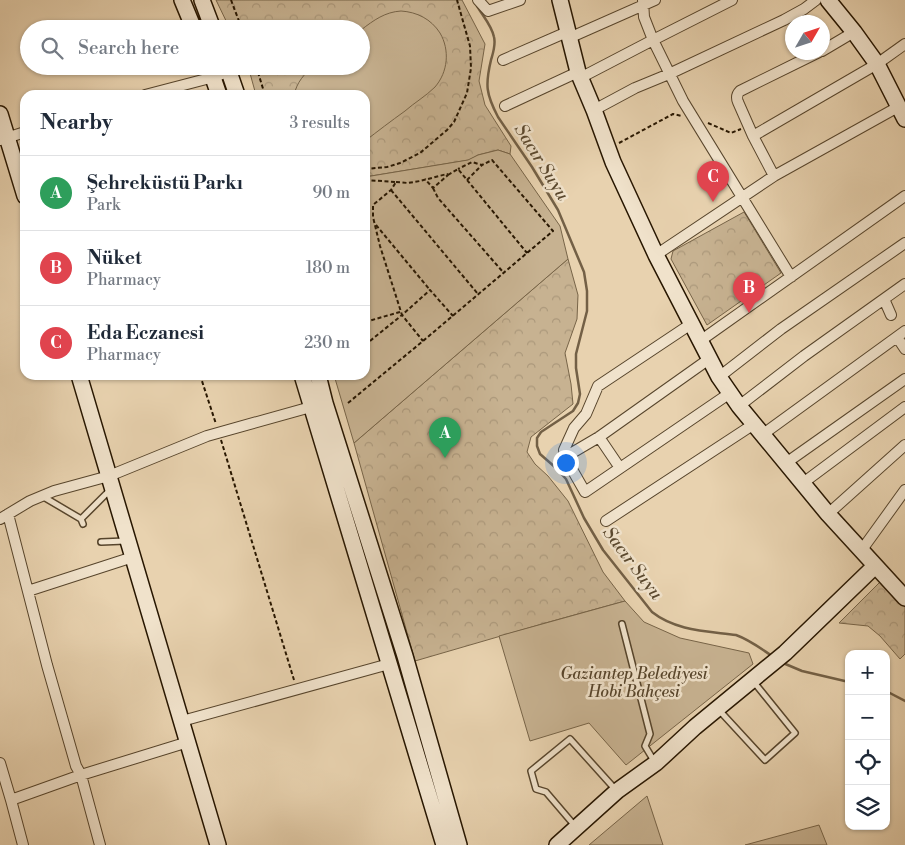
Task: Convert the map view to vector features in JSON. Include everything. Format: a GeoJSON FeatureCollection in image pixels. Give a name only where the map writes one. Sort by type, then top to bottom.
{"type":"FeatureCollection","features":[{"type":"Feature","properties":{"kind":"street"},"geometry":{"type":"LineString","coordinates":[[182,0],[190,20]]}},
{"type":"Feature","properties":{"kind":"street"},"geometry":{"type":"LineString","coordinates":[[202,0],[210,20]]}},
{"type":"Feature","properties":{"kind":"street"},"geometry":{"type":"LineString","coordinates":[[478,0],[488,11],[520,0]]}},
{"type":"Feature","properties":{"kind":"street"},"geometry":{"type":"LineString","coordinates":[[560,0],[579,75],[613,162],[656,255],[719,377],[758,430],[828,514],[905,598]]}},
{"type":"Feature","properties":{"kind":"street"},"geometry":{"type":"LineString","coordinates":[[503,60],[643,3],[655,0]]}},
{"type":"Feature","properties":{"kind":"street"},"geometry":{"type":"LineString","coordinates":[[506,106],[579,75],[732,0]]}},
{"type":"Feature","properties":{"kind":"street"},"geometry":{"type":"LineString","coordinates":[[594,110],[635,88],[784,20],[816,0]]}},
{"type":"Feature","properties":{"kind":"street"},"geometry":{"type":"LineString","coordinates":[[656,255],[774,176],[901,106],[877,64],[828,0]]}},
{"type":"Feature","properties":{"kind":"street"},"geometry":{"type":"LineString","coordinates":[[643,3],[644,17],[669,74],[791,278]]}},
{"type":"Feature","properties":{"kind":"street"},"geometry":{"type":"LineString","coordinates":[[830,47],[854,32]]}},
{"type":"Feature","properties":{"kind":"street"},"geometry":{"type":"LineString","coordinates":[[751,131],[877,64],[905,44]]}},
{"type":"Feature","properties":{"kind":"street"},"geometry":{"type":"LineString","coordinates":[[774,176],[738,102],[738,94],[740,91],[804,60]]}},
{"type":"Feature","properties":{"kind":"street"},"geometry":{"type":"LineString","coordinates":[[159,90],[203,75]]}},
{"type":"Feature","properties":{"kind":"street"},"geometry":{"type":"LineString","coordinates":[[213,75],[217,90]]}},
{"type":"Feature","properties":{"kind":"street"},"geometry":{"type":"LineString","coordinates":[[230,75],[235,90]]}},
{"type":"Feature","properties":{"kind":"street"},"geometry":{"type":"LineString","coordinates":[[0,114],[4,139],[20,182]]}},
{"type":"Feature","properties":{"kind":"street"},"geometry":{"type":"LineString","coordinates":[[4,139],[20,134]]}},
{"type":"Feature","properties":{"kind":"street"},"geometry":{"type":"LineString","coordinates":[[700,341],[905,196]]}},
{"type":"Feature","properties":{"kind":"street"},"geometry":{"type":"LineString","coordinates":[[719,377],[782,329],[905,243]]}},
{"type":"Feature","properties":{"kind":"street"},"geometry":{"type":"LineString","coordinates":[[739,406],[804,356],[905,284]]}},
{"type":"Feature","properties":{"kind":"street"},"geometry":{"type":"LineString","coordinates":[[884,300],[891,316]]}},
{"type":"Feature","properties":{"kind":"street"},"geometry":{"type":"LineString","coordinates":[[691,324],[598,386],[586,414],[569,436],[564,450],[565,458],[585,492],[730,393]]}},
{"type":"Feature","properties":{"kind":"street"},"geometry":{"type":"LineString","coordinates":[[606,521],[758,430],[901,333],[905,349]]}},
{"type":"Feature","properties":{"kind":"street"},"geometry":{"type":"LineString","coordinates":[[565,458],[599,437],[710,359]]}},
{"type":"Feature","properties":{"kind":"street"},"geometry":{"type":"LineString","coordinates":[[786,463],[905,379]]}},
{"type":"Feature","properties":{"kind":"street"},"geometry":{"type":"LineString","coordinates":[[80,380],[218,845]]}},
{"type":"Feature","properties":{"kind":"street"},"geometry":{"type":"LineString","coordinates":[[305,380],[318,405],[405,656],[459,845]]}},
{"type":"Feature","properties":{"kind":"street"},"geometry":{"type":"LineString","coordinates":[[318,380],[318,405],[389,664],[444,845]]}},
{"type":"Feature","properties":{"kind":"street"},"geometry":{"type":"LineString","coordinates":[[100,845],[81,775],[76,766],[47,665],[28,591],[4,516],[30,501],[54,491],[111,482],[207,436],[318,405]]}},
{"type":"Feature","properties":{"kind":"street"},"geometry":{"type":"LineString","coordinates":[[803,484],[905,407]]}},
{"type":"Feature","properties":{"kind":"street"},"geometry":{"type":"LineString","coordinates":[[599,437],[620,468]]}},
{"type":"Feature","properties":{"kind":"street"},"geometry":{"type":"LineString","coordinates":[[828,514],[905,445]]}},
{"type":"Feature","properties":{"kind":"street"},"geometry":{"type":"LineString","coordinates":[[861,551],[905,490]]}},
{"type":"Feature","properties":{"kind":"street"},"geometry":{"type":"LineString","coordinates":[[896,503],[905,510]]}},
{"type":"Feature","properties":{"kind":"street"},"geometry":{"type":"LineString","coordinates":[[28,591],[133,557]]}},
{"type":"Feature","properties":{"kind":"street"},"geometry":{"type":"LineString","coordinates":[[557,845],[617,791],[656,763],[718,708],[785,653],[875,566]]}},
{"type":"Feature","properties":{"kind":"street"},"geometry":{"type":"LineString","coordinates":[[182,721],[389,664]]}},
{"type":"Feature","properties":{"kind":"street"},"geometry":{"type":"LineString","coordinates":[[11,800],[81,775],[188,742]]}},
{"type":"Feature","properties":{"kind":"street"},"geometry":{"type":"LineString","coordinates":[[0,763],[22,845]]}},
{"type":"Feature","properties":{"kind":"lane"},"geometry":{"type":"LineString","coordinates":[[42,496],[82,521],[111,482]]}},
{"type":"Feature","properties":{"kind":"lane"},"geometry":{"type":"LineString","coordinates":[[101,542],[128,541]]}},
{"type":"Feature","properties":{"kind":"lane"},"geometry":{"type":"LineString","coordinates":[[622,624],[650,734],[645,746],[656,763]]}},
{"type":"Feature","properties":{"kind":"lane"},"geometry":{"type":"LineString","coordinates":[[718,708],[765,760],[795,733],[758,675]]}},
{"type":"Feature","properties":{"kind":"lane"},"geometry":{"type":"LineString","coordinates":[[576,828],[546,792],[536,789],[531,771],[570,739],[617,791]]}},
{"type":"Feature","properties":{"kind":"path"},"geometry":{"type":"LineString","coordinates":[[230,0],[238,20]]}},
{"type":"Feature","properties":{"kind":"path"},"geometry":{"type":"LineString","coordinates":[[370,169],[387,167],[420,154],[454,122],[467,93],[471,68],[470,46],[457,0]]}},
{"type":"Feature","properties":{"kind":"path"},"geometry":{"type":"LineString","coordinates":[[259,75],[263,90]]}},
{"type":"Feature","properties":{"kind":"path"},"geometry":{"type":"LineString","coordinates":[[608,149],[673,114],[693,117],[731,133],[751,131]]}},
{"type":"Feature","properties":{"kind":"path"},"geometry":{"type":"LineString","coordinates":[[348,403],[553,231],[492,160],[482,165],[467,180]]}},
{"type":"Feature","properties":{"kind":"path"},"geometry":{"type":"LineString","coordinates":[[433,188],[448,175],[472,162],[482,165]]}},
{"type":"Feature","properties":{"kind":"path"},"geometry":{"type":"LineString","coordinates":[[458,169],[527,253]]}},
{"type":"Feature","properties":{"kind":"path"},"geometry":{"type":"LineString","coordinates":[[370,180],[408,183],[448,175]]}},
{"type":"Feature","properties":{"kind":"path"},"geometry":{"type":"LineString","coordinates":[[425,180],[433,188],[438,198],[504,273]]}},
{"type":"Feature","properties":{"kind":"path"},"geometry":{"type":"LineString","coordinates":[[396,182],[391,190],[373,205],[374,223],[401,313],[423,341]]}},
{"type":"Feature","properties":{"kind":"path"},"geometry":{"type":"LineString","coordinates":[[391,190],[478,294]]}},
{"type":"Feature","properties":{"kind":"path"},"geometry":{"type":"LineString","coordinates":[[374,223],[453,316]]}},
{"type":"Feature","properties":{"kind":"path"},"geometry":{"type":"LineString","coordinates":[[370,341],[430,290]]}},
{"type":"Feature","properties":{"kind":"path"},"geometry":{"type":"LineString","coordinates":[[370,321],[401,313]]}},
{"type":"Feature","properties":{"kind":"path"},"geometry":{"type":"LineString","coordinates":[[202,380],[297,689]]}},
{"type":"Feature","properties":{"kind":"green space"},"geometry":{"type":"Polygon","coordinates":[[[216,0],[462,0],[485,44],[479,81],[485,105],[511,146],[510,154],[498,150],[478,155],[469,160],[370,176],[370,90],[255,90],[250,75],[370,75],[370,20],[226,20],[216,0]]]}},
{"type":"Feature","properties":{"kind":"green space"},"geometry":{"type":"Polygon","coordinates":[[[401,11],[413,13],[428,20],[436,28],[445,46],[445,68],[435,87],[370,137],[370,90],[296,90],[304,75],[370,75],[370,23],[390,13],[401,11]]]}},
{"type":"Feature","properties":{"kind":"green space"},"geometry":{"type":"Polygon","coordinates":[[[498,150],[510,154],[560,226],[568,259],[354,443],[335,380],[370,380],[370,176],[468,160],[478,155],[498,150]]]}},
{"type":"Feature","properties":{"kind":"green space"},"geometry":{"type":"Polygon","coordinates":[[[744,212],[781,273],[707,325],[671,259],[673,251],[744,212]]]}},
{"type":"Feature","properties":{"kind":"green space"},"geometry":{"type":"Polygon","coordinates":[[[568,259],[578,295],[577,319],[565,353],[573,404],[531,437],[527,452],[535,464],[548,476],[568,501],[603,572],[625,601],[415,661],[354,443],[568,259]]]}},
{"type":"Feature","properties":{"kind":"green space"},"geometry":{"type":"Polygon","coordinates":[[[881,581],[905,605],[905,654],[900,659],[880,636],[868,626],[839,623],[881,581]]]}},
{"type":"Feature","properties":{"kind":"green space","name":"Gaziantep Belediyesi Hobi Bahçesi"},"geometry":{"type":"Polygon","coordinates":[[[625,601],[644,622],[680,638],[749,653],[753,664],[626,765],[589,723],[530,741],[499,636],[625,601]]]}},
{"type":"Feature","properties":{"kind":"green space"},"geometry":{"type":"Polygon","coordinates":[[[647,796],[663,845],[589,845],[647,796]]]}},
{"type":"Feature","properties":{"kind":"green space"},"geometry":{"type":"Polygon","coordinates":[[[819,825],[827,845],[745,845],[819,825]]]}},
{"type":"Feature","properties":{"kind":"waterway","name":"Sacır Suyu"},"geometry":{"type":"LineString","coordinates":[[477,6],[489,25],[495,40],[487,83],[491,102],[498,117],[558,210],[584,272],[587,291],[587,311],[576,354],[580,394],[578,403],[573,411],[541,432],[537,438],[540,454],[566,479],[584,518],[603,550],[652,612],[681,627],[736,635],[772,656]]}},
{"type":"Feature","properties":{"kind":"waterway","name":"Sacır Suyu"},"geometry":{"type":"LineString","coordinates":[[783,663],[802,671],[845,681]]}},
{"type":"Feature","properties":{"kind":"waterway","name":"Sacır Suyu"},"geometry":{"type":"LineString","coordinates":[[890,693],[905,701]]}},
{"type":"Feature","properties":{"kind":"place","name":"Eda Eczanesi"},"geometry":{"type":"Point","coordinates":[713,202]}},
{"type":"Feature","properties":{"kind":"place","name":"Nüket"},"geometry":{"type":"Point","coordinates":[749,313]}},
{"type":"Feature","properties":{"kind":"place","name":"Şehreküstü Parkı"},"geometry":{"type":"Point","coordinates":[445,458]}}]}
